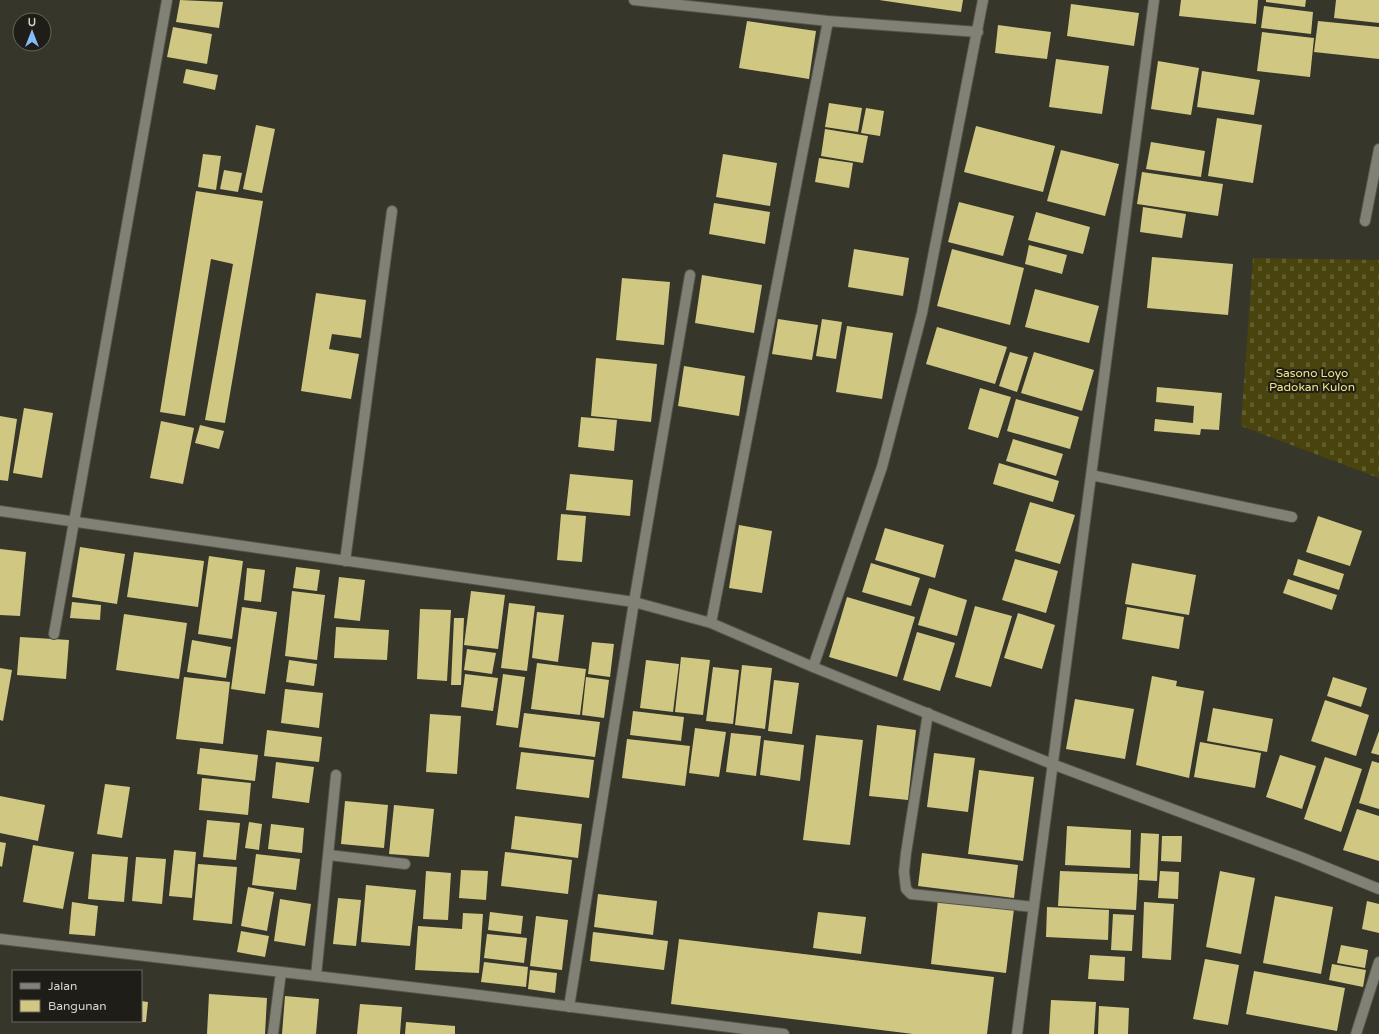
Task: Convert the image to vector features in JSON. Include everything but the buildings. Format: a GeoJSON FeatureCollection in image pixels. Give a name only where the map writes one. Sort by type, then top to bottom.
{"type":"FeatureCollection","features":[{"type":"Feature","properties":{"kind":"street"},"geometry":{"type":"LineString","coordinates":[[54,634],[168,0]]}},
{"type":"Feature","properties":{"kind":"street"},"geometry":{"type":"LineString","coordinates":[[634,0],[828,21],[978,32]]}},
{"type":"Feature","properties":{"kind":"street"},"geometry":{"type":"LineString","coordinates":[[813,667],[882,467],[922,313],[978,32],[983,0]]}},
{"type":"Feature","properties":{"kind":"street"},"geometry":{"type":"LineString","coordinates":[[1016,1034],[1154,0]]}},
{"type":"Feature","properties":{"kind":"street"},"geometry":{"type":"LineString","coordinates":[[711,623],[828,21]]}},
{"type":"Feature","properties":{"kind":"street"},"geometry":{"type":"LineString","coordinates":[[1365,221],[1379,149]]}},
{"type":"Feature","properties":{"kind":"street"},"geometry":{"type":"LineString","coordinates":[[345,561],[392,211]]}},
{"type":"Feature","properties":{"kind":"street"},"geometry":{"type":"LineString","coordinates":[[569,1006],[634,602],[690,275]]}},
{"type":"Feature","properties":{"kind":"street"},"geometry":{"type":"LineString","coordinates":[[1091,475],[1292,517]]}},
{"type":"Feature","properties":{"kind":"street"},"geometry":{"type":"LineString","coordinates":[[0,511],[634,602],[711,623],[813,667],[1052,764],[1303,858],[1379,890]]}},
{"type":"Feature","properties":{"kind":"street"},"geometry":{"type":"LineString","coordinates":[[928,713],[906,853],[904,872],[906,889],[911,894],[1034,907]]}},
{"type":"Feature","properties":{"kind":"street"},"geometry":{"type":"LineString","coordinates":[[316,976],[336,775]]}},
{"type":"Feature","properties":{"kind":"street"},"geometry":{"type":"LineString","coordinates":[[329,855],[405,864]]}},
{"type":"Feature","properties":{"kind":"street"},"geometry":{"type":"LineString","coordinates":[[0,939],[569,1006],[784,1034]]}},
{"type":"Feature","properties":{"kind":"street"},"geometry":{"type":"LineString","coordinates":[[1356,1034],[1379,962]]}},
{"type":"Feature","properties":{"kind":"street"},"geometry":{"type":"LineString","coordinates":[[274,1034],[281,972]]}},
{"type":"Feature","properties":{"kind":"green space","name":"Sasono Loyo Padokan Kulon"},"geometry":{"type":"Polygon","coordinates":[[[1253,258],[1379,260],[1379,478],[1241,426],[1253,258]]]}}]}
